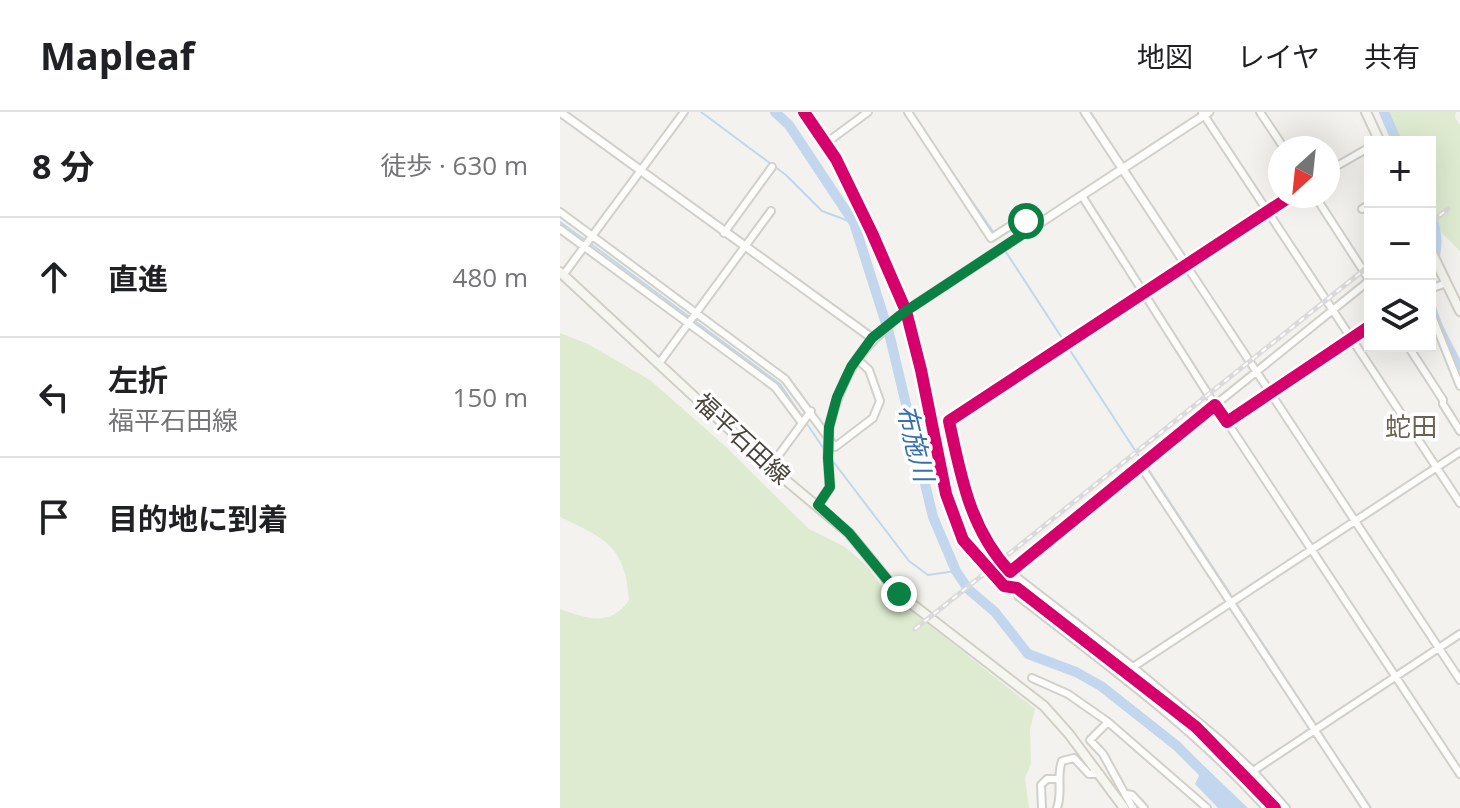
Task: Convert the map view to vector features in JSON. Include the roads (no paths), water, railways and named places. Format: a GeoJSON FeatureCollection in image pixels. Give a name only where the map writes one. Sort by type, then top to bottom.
{"type":"FeatureCollection","features":[{"type":"Feature","properties":{"kind":"main road"},"geometry":{"type":"LineString","coordinates":[[1366,112],[1377,136]]}},
{"type":"Feature","properties":{"kind":"main road"},"geometry":{"type":"LineString","coordinates":[[1436,262],[1460,311]]}},
{"type":"Feature","properties":{"kind":"main road","name":"福平石田線"},"geometry":{"type":"LineString","coordinates":[[562,273],[770,467],[849,533],[899,594],[1044,706],[1124,808]]}},
{"type":"Feature","properties":{"kind":"street"},"geometry":{"type":"LineString","coordinates":[[560,112],[872,338]]}},
{"type":"Feature","properties":{"kind":"street"},"geometry":{"type":"LineString","coordinates":[[562,273],[684,112]]}},
{"type":"Feature","properties":{"kind":"street"},"geometry":{"type":"LineString","coordinates":[[804,112],[826,143],[872,233],[904,312],[921,370],[946,494],[963,540],[1004,586],[1017,588],[1196,727],[1275,808]]}},
{"type":"Feature","properties":{"kind":"street"},"geometry":{"type":"LineString","coordinates":[[826,143],[868,112]]}},
{"type":"Feature","properties":{"kind":"street"},"geometry":{"type":"LineString","coordinates":[[908,112],[991,238],[1018,221],[1026,221],[1032,228]]}},
{"type":"Feature","properties":{"kind":"street"},"geometry":{"type":"LineString","coordinates":[[1085,112],[1460,680]]}},
{"type":"Feature","properties":{"kind":"street"},"geometry":{"type":"LineString","coordinates":[[1260,112],[1276,136]]}},
{"type":"Feature","properties":{"kind":"street"},"geometry":{"type":"LineString","coordinates":[[818,505],[830,487],[829,427],[837,397],[872,338],[904,312],[1205,113],[1460,503]]}},
{"type":"Feature","properties":{"kind":"street"},"geometry":{"type":"LineString","coordinates":[[1340,164],[1364,150]]}},
{"type":"Feature","properties":{"kind":"street"},"geometry":{"type":"LineString","coordinates":[[724,233],[772,167]]}},
{"type":"Feature","properties":{"kind":"street"},"geometry":{"type":"LineString","coordinates":[[1082,196],[1215,405],[1460,774]]}},
{"type":"Feature","properties":{"kind":"street"},"geometry":{"type":"LineString","coordinates":[[1273,208],[949,421],[961,479],[975,521],[994,555],[1010,572],[1133,667],[1220,740],[1286,808]]}},
{"type":"Feature","properties":{"kind":"street"},"geometry":{"type":"LineString","coordinates":[[1323,208],[1364,271]]}},
{"type":"Feature","properties":{"kind":"street"},"geometry":{"type":"LineString","coordinates":[[660,362],[771,211]]}},
{"type":"Feature","properties":{"kind":"street"},"geometry":{"type":"LineString","coordinates":[[560,212],[785,379],[835,447],[873,418],[880,401],[869,370],[857,359]]}},
{"type":"Feature","properties":{"kind":"street"},"geometry":{"type":"LineString","coordinates":[[560,229],[775,387],[802,423]]}},
{"type":"Feature","properties":{"kind":"street"},"geometry":{"type":"LineString","coordinates":[[1436,285],[1445,280]]}},
{"type":"Feature","properties":{"kind":"street"},"geometry":{"type":"LineString","coordinates":[[1010,572],[1364,285]]}},
{"type":"Feature","properties":{"kind":"street"},"geometry":{"type":"LineString","coordinates":[[1436,326],[1460,386]]}},
{"type":"Feature","properties":{"kind":"street"},"geometry":{"type":"LineString","coordinates":[[1227,422],[1364,330]]}},
{"type":"Feature","properties":{"kind":"street"},"geometry":{"type":"LineString","coordinates":[[1412,352],[1460,431]]}},
{"type":"Feature","properties":{"kind":"street"},"geometry":{"type":"LineString","coordinates":[[770,467],[811,411]]}},
{"type":"Feature","properties":{"kind":"street"},"geometry":{"type":"LineString","coordinates":[[1133,667],[1460,452]]}},
{"type":"Feature","properties":{"kind":"street"},"geometry":{"type":"LineString","coordinates":[[1140,465],[1366,808]]}},
{"type":"Feature","properties":{"kind":"street"},"geometry":{"type":"LineString","coordinates":[[1018,596],[1189,731],[1224,762],[1266,808]]}},
{"type":"Feature","properties":{"kind":"street"},"geometry":{"type":"LineString","coordinates":[[1253,771],[1460,634]]}},
{"type":"Feature","properties":{"kind":"street"},"geometry":{"type":"LineString","coordinates":[[1032,678],[1068,694],[1108,722],[1207,808]]}},
{"type":"Feature","properties":{"kind":"street"},"geometry":{"type":"LineString","coordinates":[[1108,722],[1090,740],[1103,754],[1133,808]]}},
{"type":"Feature","properties":{"kind":"street"},"geometry":{"type":"LineString","coordinates":[[1057,808],[1061,795],[1059,779],[1062,761],[1068,758],[1079,762],[1092,776],[1100,774]]}},
{"type":"Feature","properties":{"kind":"street"},"geometry":{"type":"LineString","coordinates":[[1042,808],[1041,785],[1047,779],[1059,779]]}},
{"type":"Feature","properties":{"kind":"street"},"geometry":{"type":"LineString","coordinates":[[1126,796],[1132,795],[1144,808]]}},
{"type":"Feature","properties":{"kind":"water"},"geometry":{"type":"Polygon","coordinates":[[[1204,766],[1248,808],[1218,808],[1195,784],[1204,766]]]}},
{"type":"Feature","properties":{"kind":"waterway"},"geometry":{"type":"LineString","coordinates":[[701,112],[786,175],[822,211],[854,223]]}},
{"type":"Feature","properties":{"kind":"waterway","name":"布施川"},"geometry":{"type":"LineString","coordinates":[[775,112],[789,125],[854,223],[889,333],[933,517],[956,571],[968,589],[995,612],[1028,654],[1076,672],[1101,686],[1177,746],[1210,779]]}},
{"type":"Feature","properties":{"kind":"waterway"},"geometry":{"type":"LineString","coordinates":[[1384,112],[1394,136]]}},
{"type":"Feature","properties":{"kind":"waterway"},"geometry":{"type":"LineString","coordinates":[[923,130],[994,233]]}},
{"type":"Feature","properties":{"kind":"waterway"},"geometry":{"type":"LineString","coordinates":[[560,222],[585,240]]}},
{"type":"Feature","properties":{"kind":"waterway"},"geometry":{"type":"LineString","coordinates":[[591,244],[780,384],[826,452]]}},
{"type":"Feature","properties":{"kind":"waterway"},"geometry":{"type":"LineString","coordinates":[[1004,249],[1142,461]]}},
{"type":"Feature","properties":{"kind":"waterway"},"geometry":{"type":"LineString","coordinates":[[1430,280],[1432,310],[1460,372]]}},
{"type":"Feature","properties":{"kind":"waterway"},"geometry":{"type":"LineString","coordinates":[[832,460],[909,561],[928,575],[956,571]]}},
{"type":"Feature","properties":{"kind":"waterway"},"geometry":{"type":"LineString","coordinates":[[1146,466],[1233,598]]}},
{"type":"Feature","properties":{"kind":"waterway"},"geometry":{"type":"LineString","coordinates":[[1236,603],[1316,725]]}},
{"type":"Feature","properties":{"kind":"waterway"},"geometry":{"type":"LineString","coordinates":[[1319,730],[1371,808]]}},
{"type":"Feature","properties":{"kind":"railway"},"geometry":{"type":"LineString","coordinates":[[1436,218],[1448,209]]}},
{"type":"Feature","properties":{"kind":"railway"},"geometry":{"type":"LineString","coordinates":[[915,629],[1364,270]]}},
{"type":"Feature","properties":{"kind":"district","name":"蛇田"},"geometry":{"type":"Point","coordinates":[1411,427]}}]}
